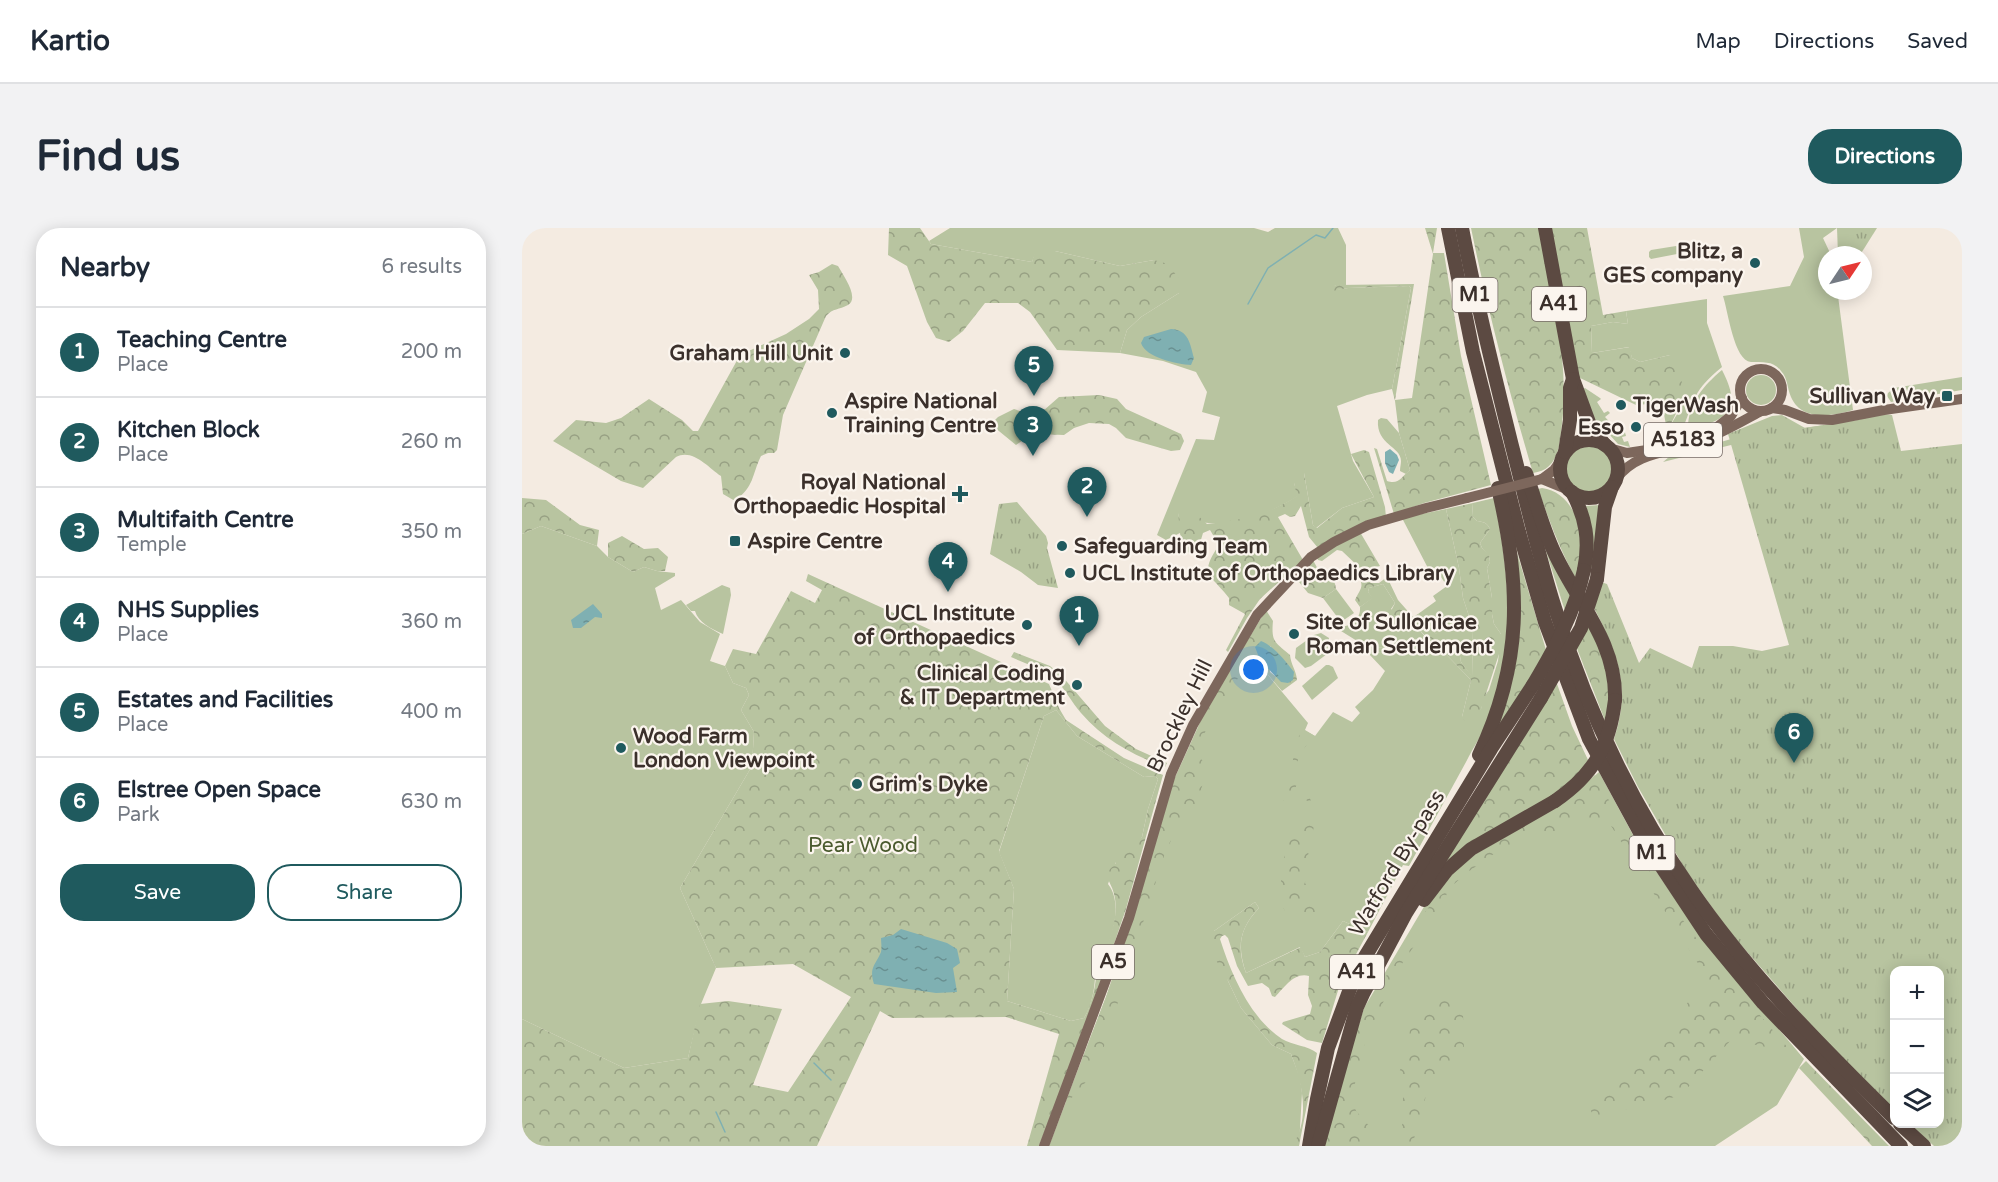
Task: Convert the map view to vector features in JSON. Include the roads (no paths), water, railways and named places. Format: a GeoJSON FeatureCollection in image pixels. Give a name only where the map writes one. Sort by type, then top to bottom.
{"type":"FeatureCollection","features":[{"type":"Feature","properties":{"kind":"highway","name":"M1"},"geometry":{"type":"LineString","coordinates":[[1448,228],[1473,352],[1505,481],[1545,622],[1579,716],[1626,809],[1682,901],[1734,969],[1813,1056],[1901,1146]]}},
{"type":"Feature","properties":{"kind":"highway","name":"M1"},"geometry":{"type":"LineString","coordinates":[[1462,228],[1490,362],[1524,498],[1556,610],[1588,701],[1632,791],[1691,890],[1729,941],[1822,1046],[1890,1114]]}},
{"type":"Feature","properties":{"kind":"highway","name":"A41"},"geometry":{"type":"LineString","coordinates":[[1545,228],[1573,379],[1591,428],[1607,447]]}},
{"type":"Feature","properties":{"kind":"highway","name":"M1"},"geometry":{"type":"LineString","coordinates":[[1450,817],[1491,727],[1511,656],[1515,624],[1515,589],[1508,536],[1485,430],[1473,352]]}},
{"type":"Feature","properties":{"kind":"highway","name":"M1"},"geometry":{"type":"LineString","coordinates":[[1363,994],[1418,908],[1447,870],[1484,841],[1555,801],[1581,781],[1598,759],[1612,724],[1615,675],[1607,650],[1553,548],[1490,362]]}},
{"type":"Feature","properties":{"kind":"highway","name":"A41"},"geometry":{"type":"LineString","coordinates":[[1564,456],[1570,420],[1570,388],[1573,379]]}},
{"type":"Feature","properties":{"kind":"highway"},"geometry":{"type":"LineString","coordinates":[[1586,440],[1599,441],[1616,459],[1614,483],[1593,497],[1580,496],[1571,491],[1562,479],[1560,472],[1564,456],[1575,443],[1586,440]]}},
{"type":"Feature","properties":{"kind":"highway","name":"Watford By-pass"},"geometry":{"type":"LineString","coordinates":[[1318,1146],[1357,1007],[1363,994],[1406,913],[1541,698],[1581,628],[1597,579],[1605,507],[1614,483]]}},
{"type":"Feature","properties":{"kind":"highway","name":"Watford By-pass"},"geometry":{"type":"LineString","coordinates":[[1309,1146],[1328,1048],[1357,970],[1566,628],[1581,587],[1587,534],[1582,512],[1571,491]]}},
{"type":"Feature","properties":{"kind":"highway"},"geometry":{"type":"LineString","coordinates":[[1904,1128],[1924,1146]]}},
{"type":"Feature","properties":{"kind":"main road"},"geometry":{"type":"LineString","coordinates":[[1797,414],[1782,391],[1780,380],[1774,373],[1758,369],[1743,379],[1740,393],[1750,408],[1761,411],[1772,408],[1809,419],[1832,420],[1962,399]]}},
{"type":"Feature","properties":{"kind":"main road"},"geometry":{"type":"LineString","coordinates":[[1772,408],[1778,402],[1782,391]]}},
{"type":"Feature","properties":{"kind":"main road","name":"A5183"},"geometry":{"type":"LineString","coordinates":[[1607,447],[1622,453],[1636,453],[1704,433],[1727,420],[1736,410],[1742,398]]}},
{"type":"Feature","properties":{"kind":"main road","name":"A5183"},"geometry":{"type":"LineString","coordinates":[[1614,483],[1630,464],[1644,456],[1692,444],[1761,411]]}},
{"type":"Feature","properties":{"kind":"main road"},"geometry":{"type":"LineString","coordinates":[[1542,479],[1554,470],[1564,456]]}},
{"type":"Feature","properties":{"kind":"main road"},"geometry":{"type":"LineString","coordinates":[[1542,479],[1571,491]]}},
{"type":"Feature","properties":{"kind":"main road","name":"Brockley Hill"},"geometry":{"type":"LineString","coordinates":[[1044,1146],[1129,918],[1174,766],[1193,725],[1257,615],[1311,557],[1334,542],[1368,525],[1542,479]]}},
{"type":"Feature","properties":{"kind":"water"},"geometry":{"type":"Polygon","coordinates":[[[1171,329],[1182,332],[1188,339],[1194,358],[1191,365],[1170,362],[1155,356],[1149,353],[1141,343],[1144,337],[1171,329]]]}},
{"type":"Feature","properties":{"kind":"water"},"geometry":{"type":"Polygon","coordinates":[[[1390,449],[1399,460],[1393,474],[1389,472],[1385,463],[1385,452],[1390,449]]]}},
{"type":"Feature","properties":{"kind":"water"},"geometry":{"type":"Polygon","coordinates":[[[593,604],[602,614],[602,618],[595,617],[581,628],[573,628],[571,620],[593,604]]]}},
{"type":"Feature","properties":{"kind":"water"},"geometry":{"type":"Polygon","coordinates":[[[1261,641],[1275,650],[1287,663],[1294,672],[1293,680],[1288,683],[1281,682],[1260,660],[1255,647],[1261,641]]]}},
{"type":"Feature","properties":{"kind":"water"},"geometry":{"type":"Polygon","coordinates":[[[901,929],[947,943],[957,949],[960,963],[953,968],[957,992],[936,993],[874,984],[872,970],[881,952],[881,938],[893,935],[901,929]]]}},
{"type":"Feature","properties":{"kind":"waterway"},"geometry":{"type":"LineString","coordinates":[[1248,304],[1268,268],[1316,235],[1325,238],[1333,228]]}},
{"type":"Feature","properties":{"kind":"waterway"},"geometry":{"type":"LineString","coordinates":[[814,1063],[831,1080]]}},
{"type":"Feature","properties":{"kind":"waterway"},"geometry":{"type":"LineString","coordinates":[[716,1112],[725,1132]]}},
{"type":"Feature","properties":{"kind":"place","name":"Blitz, a GES company"},"geometry":{"type":"Point","coordinates":[1755,263]}},
{"type":"Feature","properties":{"kind":"place","name":"Graham Hill Unit"},"geometry":{"type":"Point","coordinates":[845,353]}},
{"type":"Feature","properties":{"kind":"place","name":"Estates and Facilities"},"geometry":{"type":"Point","coordinates":[1034,396]}},
{"type":"Feature","properties":{"kind":"place","name":"Sullivan Way"},"geometry":{"type":"Point","coordinates":[1947,396]}},
{"type":"Feature","properties":{"kind":"place","name":"TigerWash"},"geometry":{"type":"Point","coordinates":[1621,405]}},
{"type":"Feature","properties":{"kind":"place","name":"Aspire National Training Centre"},"geometry":{"type":"Point","coordinates":[832,413]}},
{"type":"Feature","properties":{"kind":"place","name":"Esso"},"geometry":{"type":"Point","coordinates":[1636,427]}},
{"type":"Feature","properties":{"kind":"place","name":"Multifaith Centre"},"geometry":{"type":"Point","coordinates":[1033,456]}},
{"type":"Feature","properties":{"kind":"place","name":"Royal National Orthopaedic Hospital"},"geometry":{"type":"Point","coordinates":[960,494]}},
{"type":"Feature","properties":{"kind":"place","name":"Kitchen Block"},"geometry":{"type":"Point","coordinates":[1087,517]}},
{"type":"Feature","properties":{"kind":"place","name":"Aspire Centre"},"geometry":{"type":"Point","coordinates":[735,541]}},
{"type":"Feature","properties":{"kind":"place","name":"Safeguarding Team"},"geometry":{"type":"Point","coordinates":[1062,546]}},
{"type":"Feature","properties":{"kind":"place","name":"UCL Institute of Orthopaedics Library"},"geometry":{"type":"Point","coordinates":[1070,573]}},
{"type":"Feature","properties":{"kind":"place","name":"NHS Supplies"},"geometry":{"type":"Point","coordinates":[948,592]}},
{"type":"Feature","properties":{"kind":"place","name":"UCL Institute of Orthopaedics"},"geometry":{"type":"Point","coordinates":[1027,625]}},
{"type":"Feature","properties":{"kind":"place","name":"Site of Sullonicae Roman Settlement"},"geometry":{"type":"Point","coordinates":[1294,634]}},
{"type":"Feature","properties":{"kind":"place","name":"Teaching Centre"},"geometry":{"type":"Point","coordinates":[1079,646]}},
{"type":"Feature","properties":{"kind":"place","name":"Clinical Coding & IT Department"},"geometry":{"type":"Point","coordinates":[1077,685]}},
{"type":"Feature","properties":{"kind":"place","name":"Wood Farm London Viewpoint"},"geometry":{"type":"Point","coordinates":[621,748]}},
{"type":"Feature","properties":{"kind":"place","name":"Elstree Open Space"},"geometry":{"type":"Point","coordinates":[1794,763]}},
{"type":"Feature","properties":{"kind":"place","name":"Grim's Dyke"},"geometry":{"type":"Point","coordinates":[857,784]}},
{"type":"Feature","properties":{"kind":"park label","name":"Pear Wood"},"geometry":{"type":"Point","coordinates":[863,845]}}]}
